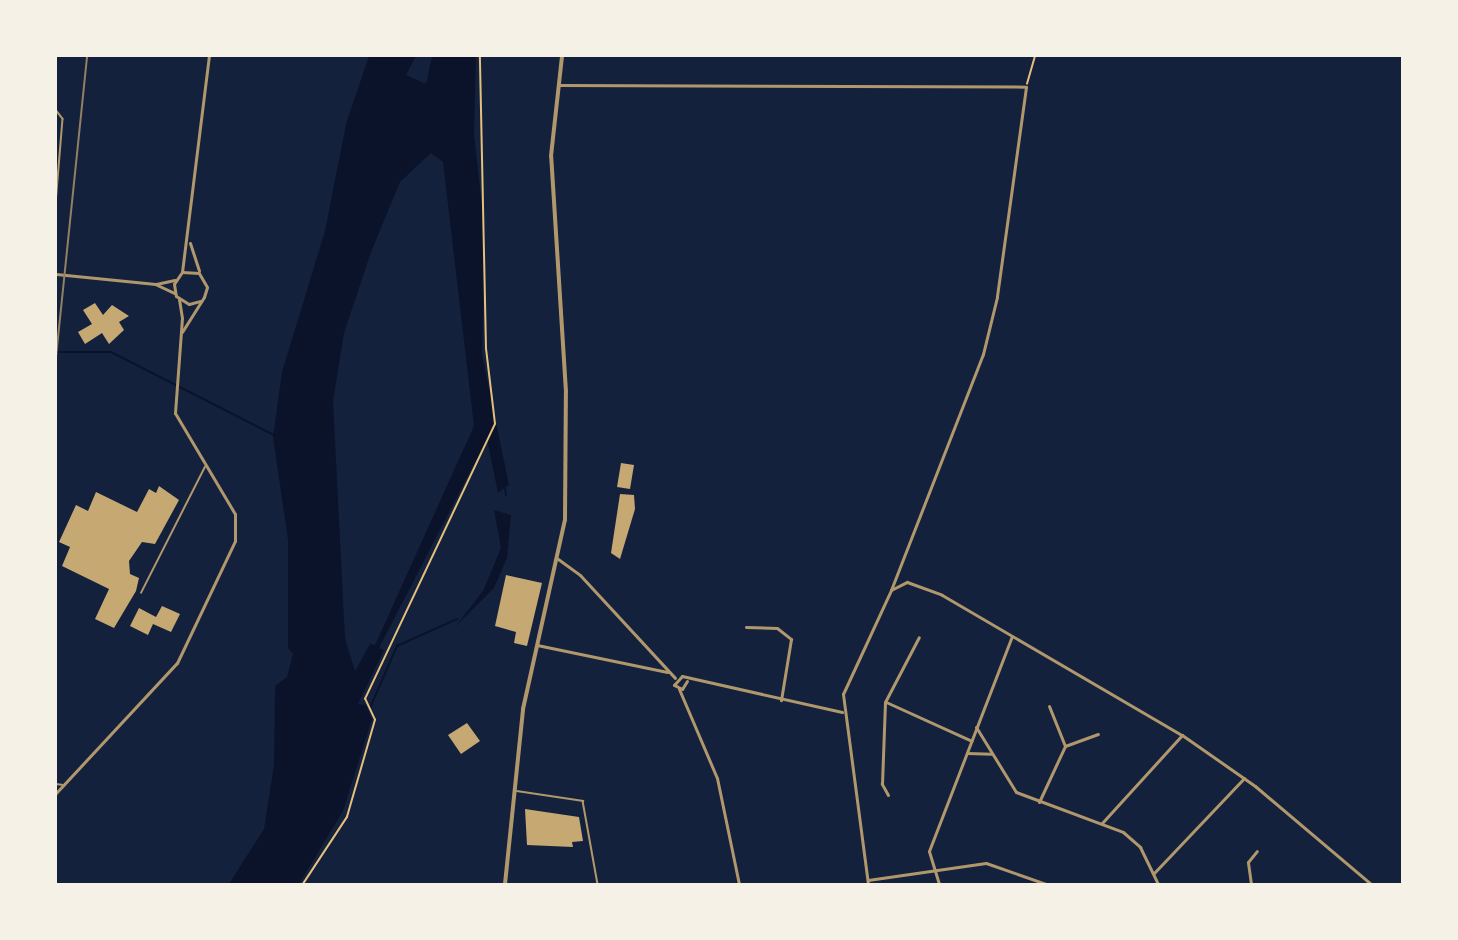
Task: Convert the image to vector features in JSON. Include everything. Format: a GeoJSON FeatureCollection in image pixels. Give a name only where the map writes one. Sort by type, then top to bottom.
{"type":"FeatureCollection","features":[{"type":"Feature","properties":{"kind":"street"},"geometry":{"type":"LineString","coordinates":[[156,285],[175,280],[182,272],[189,241],[209,56]]}},
{"type":"Feature","properties":{"kind":"street"},"geometry":{"type":"LineString","coordinates":[[505,885],[513,791],[537,645],[558,559],[566,443],[552,174],[557,85],[562,56]]}},
{"type":"Feature","properties":{"kind":"street"},"geometry":{"type":"LineString","coordinates":[[557,85],[1026,87],[997,297],[983,354],[891,590],[849,673],[842,712],[868,885]]}},
{"type":"Feature","properties":{"kind":"street"},"geometry":{"type":"LineString","coordinates":[[181,334],[207,287],[199,273],[189,241]]}},
{"type":"Feature","properties":{"kind":"street"},"geometry":{"type":"LineString","coordinates":[[182,272],[199,273]]}},
{"type":"Feature","properties":{"kind":"street"},"geometry":{"type":"LineString","coordinates":[[58,274],[156,285],[175,293]]}},
{"type":"Feature","properties":{"kind":"street"},"geometry":{"type":"LineString","coordinates":[[56,793],[177,663],[235,541],[235,514],[175,414],[174,384],[181,334],[175,280]]}},
{"type":"Feature","properties":{"kind":"street"},"geometry":{"type":"LineString","coordinates":[[178,299],[200,301]]}},
{"type":"Feature","properties":{"kind":"street"},"geometry":{"type":"LineString","coordinates":[[558,559],[580,575],[675,678],[842,712]]}},
{"type":"Feature","properties":{"kind":"street"},"geometry":{"type":"LineString","coordinates":[[891,590],[907,582],[932,590],[1182,735],[1244,778],[1371,885]]}},
{"type":"Feature","properties":{"kind":"street"},"geometry":{"type":"LineString","coordinates":[[746,627],[777,628],[790,639],[781,700]]}},
{"type":"Feature","properties":{"kind":"street"},"geometry":{"type":"LineString","coordinates":[[939,885],[931,868],[929,851],[1012,636]]}},
{"type":"Feature","properties":{"kind":"street"},"geometry":{"type":"LineString","coordinates":[[888,795],[882,784],[885,702],[919,637]]}},
{"type":"Feature","properties":{"kind":"street"},"geometry":{"type":"LineString","coordinates":[[537,645],[668,673]]}},
{"type":"Feature","properties":{"kind":"street"},"geometry":{"type":"LineString","coordinates":[[675,678],[717,778],[739,885]]}},
{"type":"Feature","properties":{"kind":"street"},"geometry":{"type":"LineString","coordinates":[[679,689],[687,681]]}},
{"type":"Feature","properties":{"kind":"street"},"geometry":{"type":"LineString","coordinates":[[885,702],[972,741]]}},
{"type":"Feature","properties":{"kind":"street"},"geometry":{"type":"LineString","coordinates":[[1040,802],[1065,746],[1049,706]]}},
{"type":"Feature","properties":{"kind":"street"},"geometry":{"type":"LineString","coordinates":[[976,727],[1008,786],[1040,802],[1102,823],[1140,847],[1158,885]]}},
{"type":"Feature","properties":{"kind":"street"},"geometry":{"type":"LineString","coordinates":[[1065,746],[1098,734]]}},
{"type":"Feature","properties":{"kind":"street"},"geometry":{"type":"LineString","coordinates":[[1102,823],[1182,735]]}},
{"type":"Feature","properties":{"kind":"street"},"geometry":{"type":"LineString","coordinates":[[967,753],[992,754]]}},
{"type":"Feature","properties":{"kind":"street"},"geometry":{"type":"LineString","coordinates":[[1154,873],[1244,778]]}},
{"type":"Feature","properties":{"kind":"street"},"geometry":{"type":"LineString","coordinates":[[1251,885],[1248,862],[1257,851]]}},
{"type":"Feature","properties":{"kind":"street"},"geometry":{"type":"LineString","coordinates":[[867,880],[931,868],[986,863],[1046,885]]}},
{"type":"Feature","properties":{"kind":"lane"},"geometry":{"type":"LineString","coordinates":[[56,110],[63,119],[56,204]]}},
{"type":"Feature","properties":{"kind":"lane"},"geometry":{"type":"LineString","coordinates":[[141,593],[206,466]]}},
{"type":"Feature","properties":{"kind":"lane"},"geometry":{"type":"LineString","coordinates":[[56,784],[64,785]]}},
{"type":"Feature","properties":{"kind":"lane"},"geometry":{"type":"LineString","coordinates":[[513,791],[583,801],[598,885]]}},
{"type":"Feature","properties":{"kind":"path"},"geometry":{"type":"LineString","coordinates":[[303,885],[347,817],[375,720],[368,704],[405,610],[495,424],[486,349],[480,56]]}},
{"type":"Feature","properties":{"kind":"path"},"geometry":{"type":"LineString","coordinates":[[1026,87],[1035,56]]}},
{"type":"Feature","properties":{"kind":"water"},"geometry":{"type":"Polygon","coordinates":[[[369,56],[416,56],[406,75],[426,84],[432,56],[476,56],[474,134],[485,233],[482,354],[509,485],[498,493],[487,439],[379,648],[384,650],[358,704],[366,705],[372,719],[343,811],[299,884],[229,884],[264,829],[274,765],[275,686],[287,677],[293,654],[288,648],[288,540],[273,437],[282,372],[325,231],[346,124],[369,56]],[[431,153],[400,182],[371,252],[344,333],[333,401],[345,638],[355,671],[370,644],[375,645],[474,426],[443,162],[431,153]]]}},
{"type":"Feature","properties":{"kind":"water"},"geometry":{"type":"Polygon","coordinates":[[[494,510],[511,515],[507,558],[494,588],[455,627],[483,591],[501,548],[494,510]]]}},
{"type":"Feature","properties":{"kind":"building"},"geometry":{"type":"Polygon","coordinates":[[[95,303],[103,315],[112,305],[129,316],[119,322],[124,330],[109,344],[102,333],[85,344],[78,332],[92,324],[83,310],[95,303]]]}},
{"type":"Feature","properties":{"kind":"building"},"geometry":{"type":"Polygon","coordinates":[[[621,463],[634,465],[630,489],[617,487],[621,463]]]}},
{"type":"Feature","properties":{"kind":"building"},"geometry":{"type":"Polygon","coordinates":[[[159,486],[179,500],[155,544],[142,542],[129,561],[130,574],[139,578],[136,591],[114,628],[95,619],[109,589],[62,566],[70,547],[59,542],[76,505],[88,511],[96,492],[137,512],[149,489],[156,493],[159,486]]]}},
{"type":"Feature","properties":{"kind":"building"},"geometry":{"type":"Polygon","coordinates":[[[620,494],[634,495],[635,509],[620,559],[611,553],[620,494]]]}},
{"type":"Feature","properties":{"kind":"building"},"geometry":{"type":"Polygon","coordinates":[[[506,575],[542,583],[527,646],[514,643],[516,632],[495,626],[506,575]]]}},
{"type":"Feature","properties":{"kind":"building"},"geometry":{"type":"Polygon","coordinates":[[[162,606],[180,614],[171,632],[153,624],[148,635],[130,626],[139,608],[156,617],[162,606]]]}},
{"type":"Feature","properties":{"kind":"building"},"geometry":{"type":"Polygon","coordinates":[[[467,723],[480,741],[461,754],[448,735],[467,723]]]}},
{"type":"Feature","properties":{"kind":"building"},"geometry":{"type":"Polygon","coordinates":[[[525,809],[579,817],[583,841],[572,842],[573,847],[527,845],[525,809]]]}},
{"type":"Feature","properties":{"kind":"waterway"},"geometry":{"type":"LineString","coordinates":[[56,352],[111,352],[274,435]]}},
{"type":"Feature","properties":{"kind":"waterway"},"geometry":{"type":"LineString","coordinates":[[505,489],[506,495]]}},
{"type":"Feature","properties":{"kind":"waterway"},"geometry":{"type":"LineString","coordinates":[[370,708],[397,646],[457,619]]}},
{"type":"Feature","properties":{"kind":"railway"},"geometry":{"type":"LineString","coordinates":[[56,357],[87,56]]}}]}
